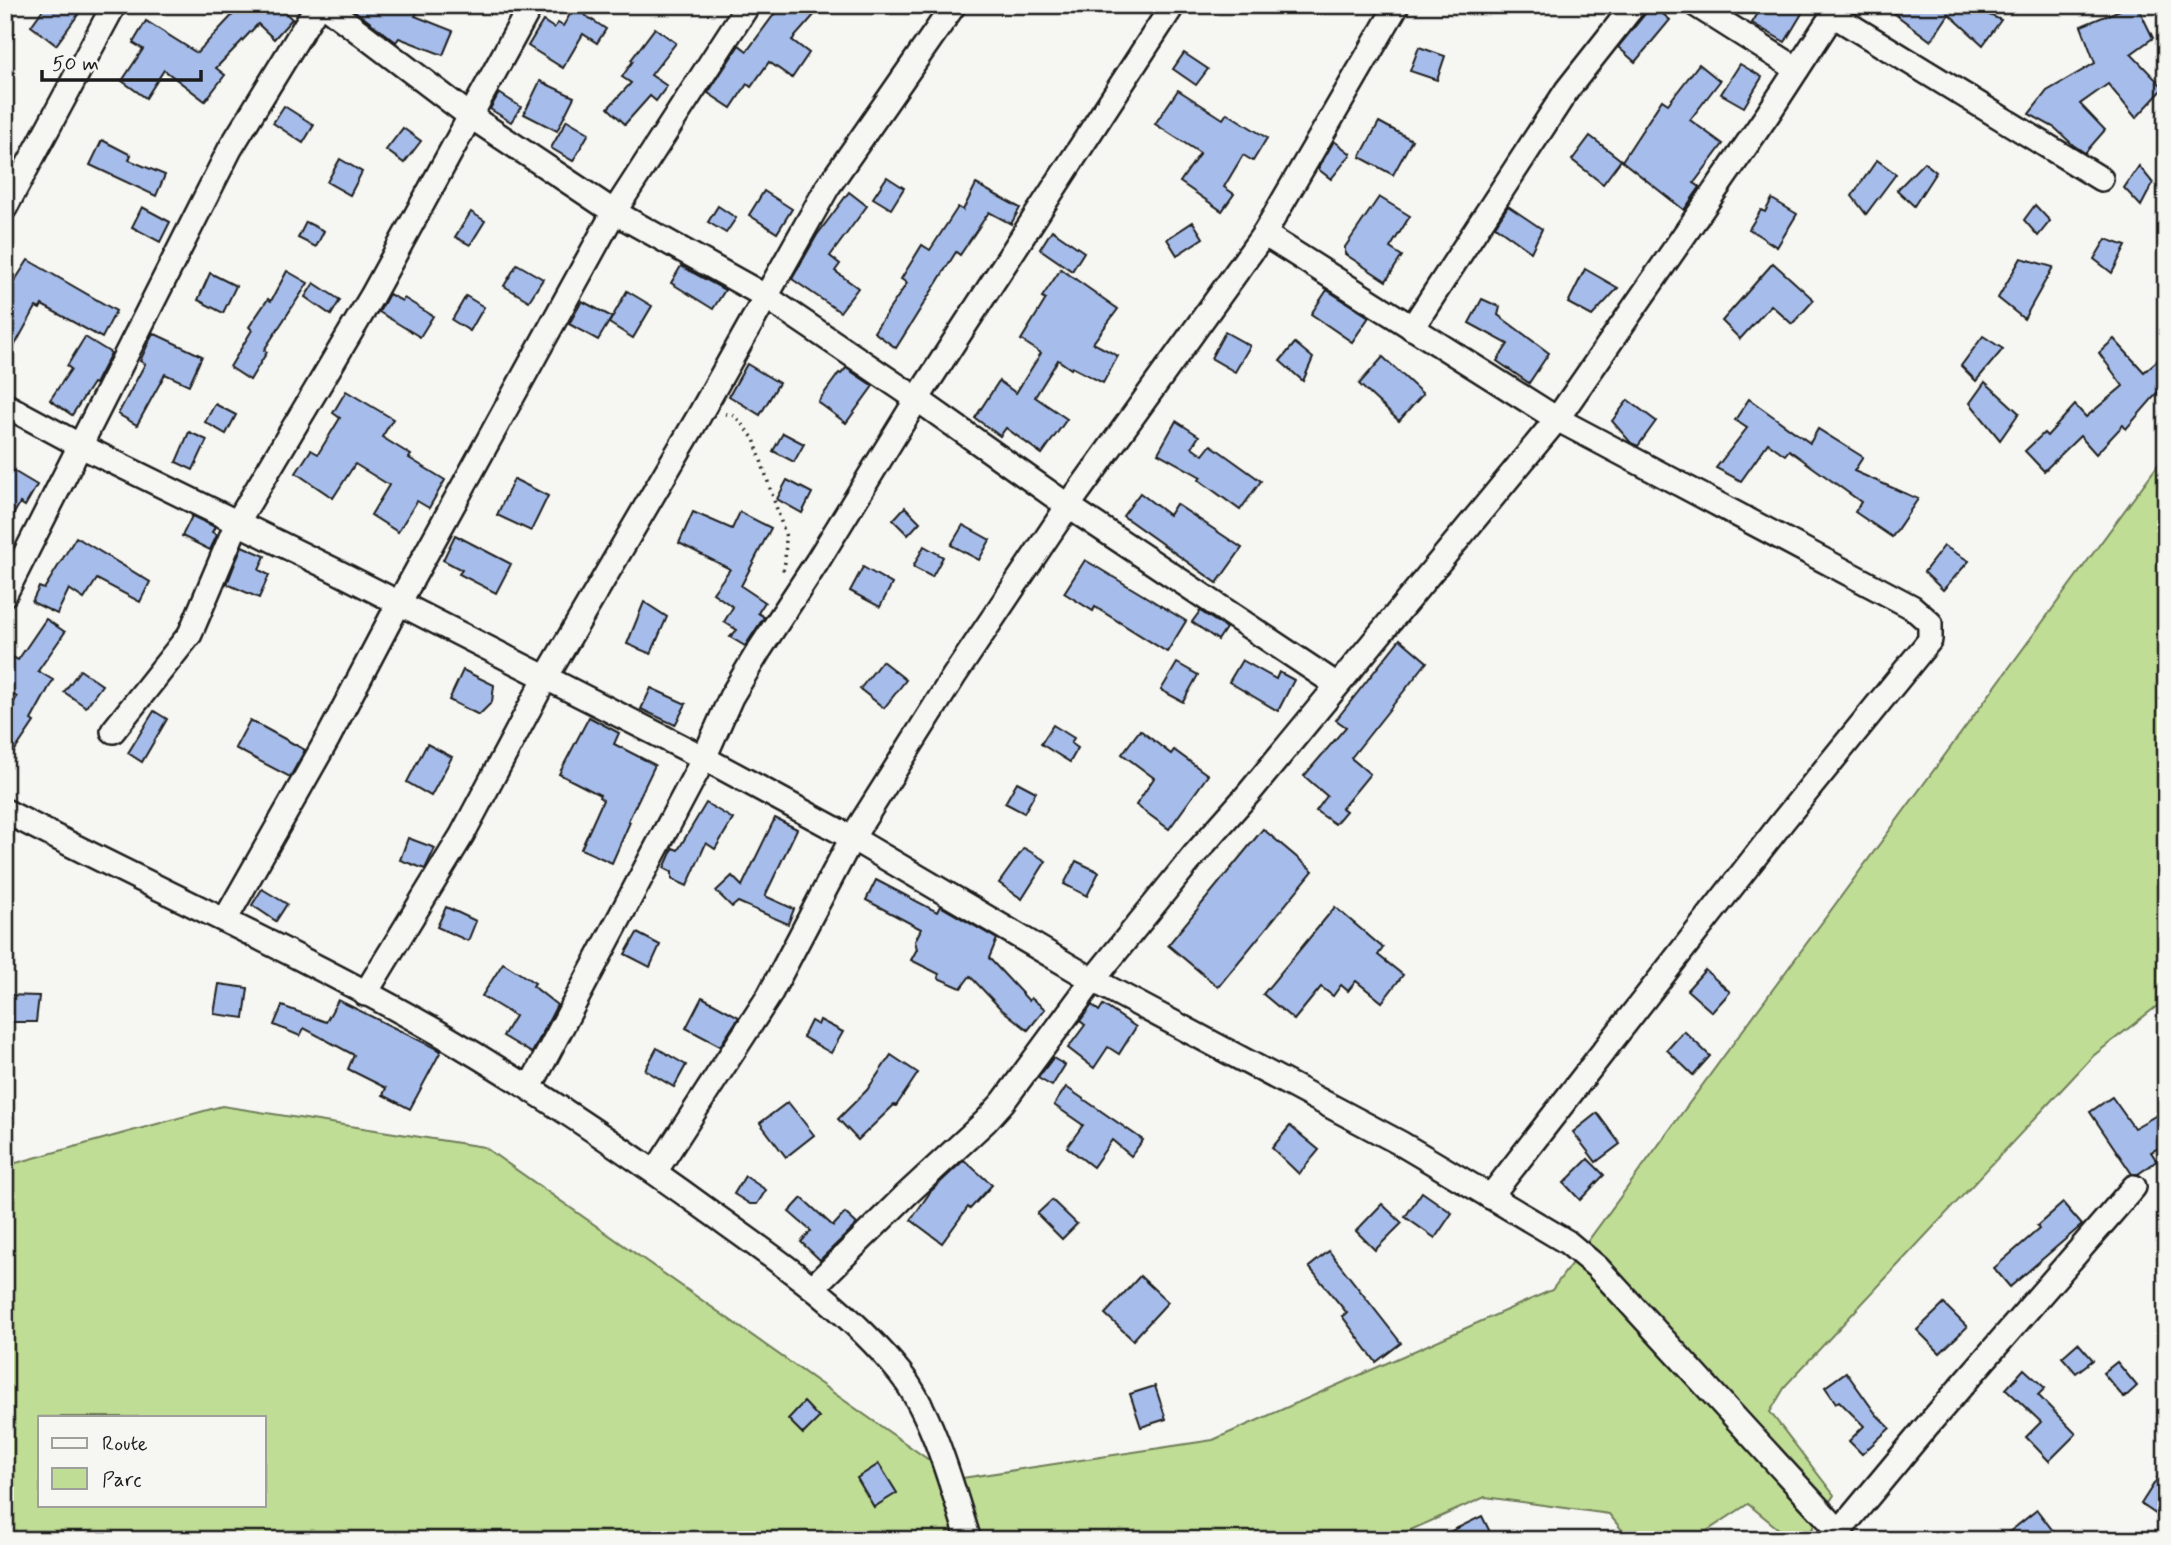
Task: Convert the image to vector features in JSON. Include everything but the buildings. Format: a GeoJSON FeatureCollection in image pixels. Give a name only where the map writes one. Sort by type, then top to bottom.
{"type":"FeatureCollection","features":[{"type":"Feature","properties":{"kind":"street"},"geometry":{"type":"LineString","coordinates":[[5,208],[114,5]]}},
{"type":"Feature","properties":{"kind":"street"},"geometry":{"type":"LineString","coordinates":[[5,594],[230,149],[318,5]]}},
{"type":"Feature","properties":{"kind":"street"},"geometry":{"type":"LineString","coordinates":[[324,5],[470,116],[614,212],[765,296],[917,398],[1068,506],[1337,685]]}},
{"type":"Feature","properties":{"kind":"street"},"geometry":{"type":"LineString","coordinates":[[113,731],[190,634],[237,523],[372,296],[531,5]]}},
{"type":"Feature","properties":{"kind":"street"},"geometry":{"type":"LineString","coordinates":[[225,920],[328,738],[399,603],[614,212],[748,5]]}},
{"type":"Feature","properties":{"kind":"street"},"geometry":{"type":"LineString","coordinates":[[365,994],[462,835],[545,679],[702,411],[827,188],[954,5]]}},
{"type":"Feature","properties":{"kind":"street"},"geometry":{"type":"LineString","coordinates":[[530,1087],[704,758],[732,697],[917,398],[1172,5]]}},
{"type":"Feature","properties":{"kind":"street"},"geometry":{"type":"LineString","coordinates":[[655,1172],[769,996],[852,838],[954,676],[1068,506],[1264,234],[1396,5]]}},
{"type":"Feature","properties":{"kind":"street"},"geometry":{"type":"LineString","coordinates":[[1412,328],[1567,90],[1633,5]]}},
{"type":"Feature","properties":{"kind":"street"},"geometry":{"type":"LineString","coordinates":[[1696,5],[1797,69]]}},
{"type":"Feature","properties":{"kind":"street"},"geometry":{"type":"LineString","coordinates":[[813,1287],[1003,1102],[1093,980],[1557,419],[1836,10],[2101,179]]}},
{"type":"Feature","properties":{"kind":"street"},"geometry":{"type":"LineString","coordinates":[[1264,234],[1557,419],[1912,607],[1930,623],[1930,640],[1783,821],[1490,1197]]}},
{"type":"Feature","properties":{"kind":"street"},"geometry":{"type":"LineString","coordinates":[[5,405],[81,446],[704,758],[852,838],[1093,980],[1400,1143],[1567,1242],[1597,1267],[1835,1535],[2134,1187]]}},
{"type":"Feature","properties":{"kind":"street"},"geometry":{"type":"LineString","coordinates":[[5,811],[225,920],[436,1032],[530,1087],[655,1172],[813,1287],[877,1348],[901,1374],[917,1399],[930,1426],[969,1540]]}},
{"type":"Feature","properties":{"kind":"path"},"geometry":{"type":"LineString","coordinates":[[702,411],[735,416],[754,439],[786,537],[779,599],[787,606]]}},
{"type":"Feature","properties":{"kind":"green space"},"geometry":{"type":"Polygon","coordinates":[[[2166,454],[2166,999],[2093,1056],[1786,1385],[1770,1412],[1834,1495],[1805,1540],[1792,1540],[1748,1504],[1693,1540],[1630,1540],[1609,1514],[1485,1497],[1388,1540],[5,1540],[5,1166],[222,1106],[484,1147],[956,1479],[1213,1440],[1552,1290],[2166,454]]]}}]}
